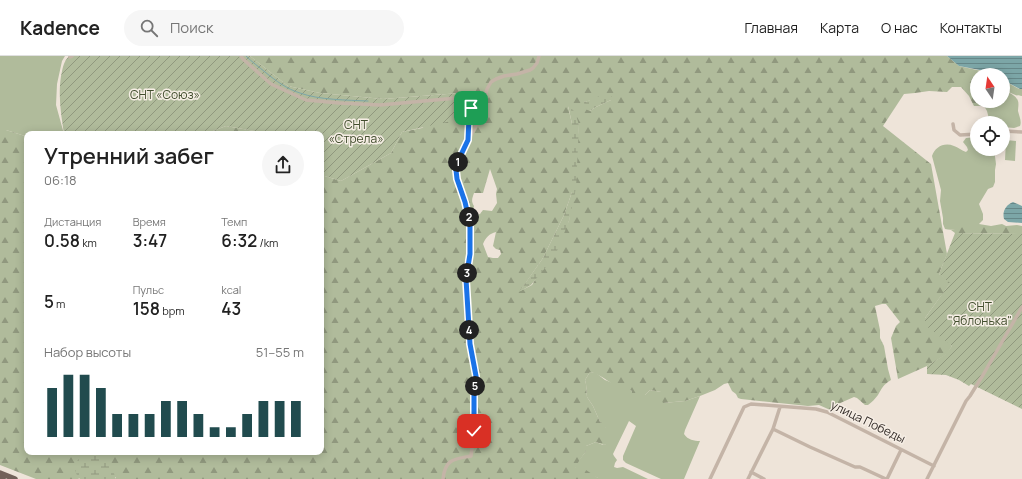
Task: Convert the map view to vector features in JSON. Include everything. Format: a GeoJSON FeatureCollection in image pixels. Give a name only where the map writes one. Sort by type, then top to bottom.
{"type":"FeatureCollection","features":[{"type":"Feature","properties":{"kind":"main road"},"geometry":{"type":"LineString","coordinates":[[0,473],[15,479]]}},
{"type":"Feature","properties":{"kind":"street"},"geometry":{"type":"LineString","coordinates":[[241,56],[272,84],[306,100],[380,105],[468,97],[471,101],[471,108],[468,140]]}},
{"type":"Feature","properties":{"kind":"street"},"geometry":{"type":"LineString","coordinates":[[442,479],[443,470],[452,459],[471,456],[474,433],[474,396],[476,376],[470,344],[466,279],[470,254],[470,224],[465,202],[457,179],[456,170],[459,159],[480,117],[491,82],[504,76],[530,70],[537,63],[539,56]]}},
{"type":"Feature","properties":{"kind":"street"},"geometry":{"type":"LineString","coordinates":[[953,124],[954,130],[960,135],[970,134]]}},
{"type":"Feature","properties":{"kind":"street"},"geometry":{"type":"LineString","coordinates":[[1010,131],[1022,132]]}},
{"type":"Feature","properties":{"kind":"street"},"geometry":{"type":"LineString","coordinates":[[927,479],[966,401],[983,375],[1022,307]]}},
{"type":"Feature","properties":{"kind":"street","name":"улица Победы"},"geometry":{"type":"LineString","coordinates":[[710,479],[744,407],[751,404],[816,409],[827,412],[934,466]]}},
{"type":"Feature","properties":{"kind":"street"},"geometry":{"type":"LineString","coordinates":[[748,479],[773,429],[780,407]]}},
{"type":"Feature","properties":{"kind":"street"},"geometry":{"type":"LineString","coordinates":[[773,429],[849,465],[860,467],[886,479],[901,450]]}},
{"type":"Feature","properties":{"kind":"street"},"geometry":{"type":"LineString","coordinates":[[751,472],[764,479]]}},
{"type":"Feature","properties":{"kind":"green space"},"geometry":{"type":"Polygon","coordinates":[[[0,56],[65,56],[62,61],[57,84],[56,105],[63,131],[24,131],[24,136],[6,130],[0,130],[0,56]]]}},
{"type":"Feature","properties":{"kind":"green space","name":"СНТ «Союз»"},"geometry":{"type":"Polygon","coordinates":[[[69,56],[250,56],[288,86],[320,93],[383,99],[473,92],[475,117],[469,117],[402,132],[391,153],[341,181],[324,176],[324,131],[255,131],[226,126],[213,131],[64,131],[60,105],[60,84],[66,61],[69,56]]]}},
{"type":"Feature","properties":{"kind":"green space"},"geometry":{"type":"Polygon","coordinates":[[[250,56],[947,56],[959,66],[970,68],[970,98],[961,87],[952,87],[947,92],[929,91],[904,94],[883,126],[931,164],[947,254],[939,274],[951,282],[925,318],[952,346],[947,354],[927,366],[898,379],[891,338],[896,326],[900,322],[886,304],[875,306],[880,330],[880,338],[884,346],[891,380],[884,385],[877,396],[868,405],[865,405],[854,397],[838,404],[838,410],[836,412],[819,405],[808,406],[741,399],[738,398],[732,391],[728,383],[715,390],[685,401],[663,403],[661,399],[669,392],[650,390],[645,395],[637,398],[632,395],[631,390],[626,390],[616,386],[595,373],[590,372],[585,380],[587,397],[600,422],[605,424],[606,444],[604,445],[596,442],[586,446],[586,451],[575,467],[586,470],[598,479],[116,479],[116,477],[36,479],[0,465],[0,130],[6,130],[24,136],[24,455],[324,455],[324,176],[341,181],[391,153],[402,132],[422,128],[473,92],[383,99],[320,93],[288,86],[250,56]],[[592,100],[584,102],[590,111],[611,100],[592,100]],[[568,106],[572,124],[572,192],[564,215],[543,258],[520,291],[532,285],[569,221],[579,125],[568,106]],[[490,169],[483,193],[474,193],[472,201],[474,206],[473,211],[476,215],[480,214],[483,210],[492,211],[497,203],[497,189],[490,169]],[[496,232],[488,236],[483,244],[488,257],[498,258],[501,254],[500,250],[493,246],[496,232]]]}},
{"type":"Feature","properties":{"kind":"green space"},"geometry":{"type":"Polygon","coordinates":[[[1010,84],[1022,89],[1022,96],[1010,92],[1010,84]]]}},
{"type":"Feature","properties":{"kind":"green space"},"geometry":{"type":"Polygon","coordinates":[[[1010,93],[1014,95],[1018,101],[1018,111],[1021,122],[1020,126],[1010,128],[1010,116],[988,116],[985,108],[1010,108],[1010,93]]]}},
{"type":"Feature","properties":{"kind":"green space"},"geometry":{"type":"Polygon","coordinates":[[[605,94],[612,97],[611,100],[590,111],[585,109],[584,102],[605,94]]]}},
{"type":"Feature","properties":{"kind":"green space"},"geometry":{"type":"Polygon","coordinates":[[[568,105],[575,112],[579,125],[576,188],[569,221],[555,256],[531,285],[519,292],[543,258],[564,215],[572,192],[572,124],[568,105]]]}},
{"type":"Feature","properties":{"kind":"green space"},"geometry":{"type":"Polygon","coordinates":[[[226,126],[255,131],[213,131],[226,126]]]}},
{"type":"Feature","properties":{"kind":"green space"},"geometry":{"type":"Polygon","coordinates":[[[966,138],[970,138],[970,156],[995,156],[995,182],[993,187],[988,189],[979,204],[983,214],[983,220],[979,224],[949,230],[945,229],[943,224],[940,201],[941,190],[932,156],[935,150],[943,145],[950,145],[966,152],[968,150],[963,142],[966,138]]]}},
{"type":"Feature","properties":{"kind":"green space"},"geometry":{"type":"Polygon","coordinates":[[[1010,140],[1016,141],[1015,161],[1005,160],[1005,156],[1010,156],[1010,140]]]}},
{"type":"Feature","properties":{"kind":"green space"},"geometry":{"type":"Polygon","coordinates":[[[974,224],[991,226],[1002,224],[1006,226],[1022,226],[1022,234],[955,233],[951,230],[974,224]]]}},
{"type":"Feature","properties":{"kind":"green space","name":"СНТ \"Яблонька\""},"geometry":{"type":"Polygon","coordinates":[[[955,233],[1022,234],[1022,409],[971,384],[969,386],[946,375],[927,374],[927,366],[946,354],[952,346],[925,325],[925,318],[950,283],[939,274],[955,233]]]}},
{"type":"Feature","properties":{"kind":"green space"},"geometry":{"type":"Polygon","coordinates":[[[590,372],[596,373],[605,380],[631,390],[632,392],[645,395],[650,390],[670,392],[663,403],[685,401],[700,396],[684,434],[691,440],[700,441],[684,479],[661,479],[626,463],[623,460],[623,456],[636,426],[629,421],[613,454],[617,460],[614,467],[623,467],[648,479],[598,479],[574,467],[586,451],[586,446],[596,442],[603,445],[606,444],[606,428],[600,422],[587,397],[585,380],[590,372]]]}},
{"type":"Feature","properties":{"kind":"green space"},"geometry":{"type":"Polygon","coordinates":[[[104,455],[109,460],[116,479],[80,479],[75,468],[77,461],[82,456],[104,455]]]}},
{"type":"Feature","properties":{"kind":"water"},"geometry":{"type":"Polygon","coordinates":[[[947,56],[1022,56],[1022,89],[1010,84],[1010,68],[970,68],[959,66],[947,56]]]}},
{"type":"Feature","properties":{"kind":"water"},"geometry":{"type":"Polygon","coordinates":[[[1013,202],[1022,206],[1022,223],[1008,222],[1004,219],[1005,209],[1013,202]]]}},
{"type":"Feature","properties":{"kind":"waterway"},"geometry":{"type":"LineString","coordinates":[[246,56],[277,82],[295,91],[324,98],[368,101]]}},
{"type":"Feature","properties":{"kind":"route"},"geometry":{"type":"LineString","coordinates":[[471,108],[468,140],[459,159],[456,170],[457,179],[465,202],[470,224],[470,254],[466,279],[470,344],[476,376],[474,396],[474,431]]}},
{"type":"Feature","properties":{"kind":"park label","name":"СНТ «Стрела»"},"geometry":{"type":"Point","coordinates":[356,132]}}]}
